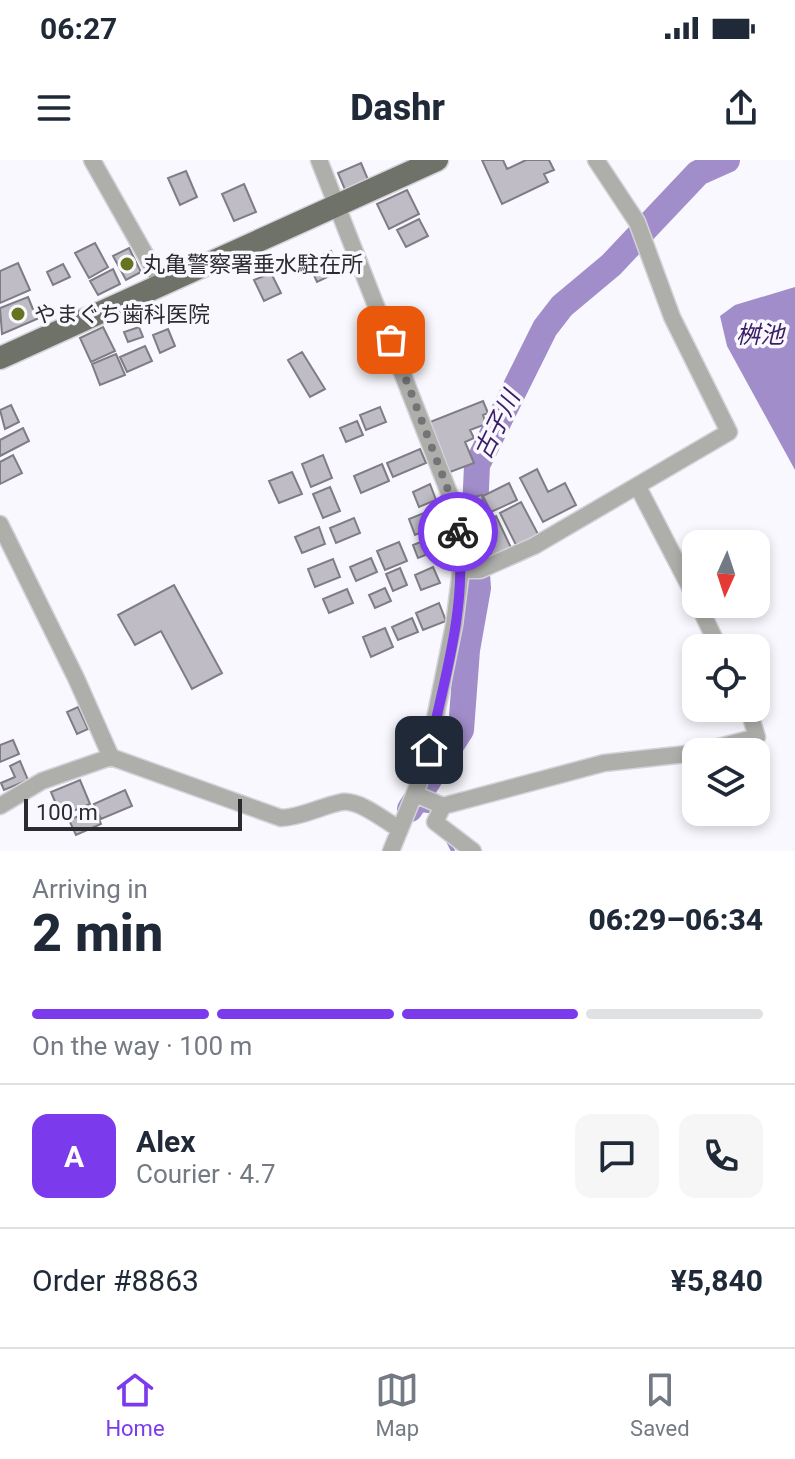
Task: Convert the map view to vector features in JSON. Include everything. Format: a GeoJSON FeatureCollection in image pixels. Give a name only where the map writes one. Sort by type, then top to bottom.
{"type":"FeatureCollection","features":[{"type":"Feature","properties":{"kind":"main road"},"geometry":{"type":"LineString","coordinates":[[0,358],[437,160]]}},
{"type":"Feature","properties":{"kind":"street"},"geometry":{"type":"LineString","coordinates":[[92,160],[163,286]]}},
{"type":"Feature","properties":{"kind":"street"},"geometry":{"type":"LineString","coordinates":[[319,160],[453,503],[461,570],[433,733],[415,794],[392,850]]}},
{"type":"Feature","properties":{"kind":"street"},"geometry":{"type":"LineString","coordinates":[[461,570],[480,570],[534,546],[729,432],[672,317],[637,222],[596,160]]}},
{"type":"Feature","properties":{"kind":"street"},"geometry":{"type":"LineString","coordinates":[[638,487],[682,572]]}},
{"type":"Feature","properties":{"kind":"street"},"geometry":{"type":"LineString","coordinates":[[0,524],[111,757]]}},
{"type":"Feature","properties":{"kind":"street"},"geometry":{"type":"LineString","coordinates":[[415,794],[443,806],[604,763],[682,754]]}},
{"type":"Feature","properties":{"kind":"street"},"geometry":{"type":"LineString","coordinates":[[0,806],[42,781],[111,757],[281,818],[296,817],[345,802],[367,809],[399,829]]}},
{"type":"Feature","properties":{"kind":"street"},"geometry":{"type":"LineString","coordinates":[[443,806],[435,822],[473,851]]}},
{"type":"Feature","properties":{"kind":"water","name":"桝池"},"geometry":{"type":"Polygon","coordinates":[[[795,287],[795,470],[727,346],[720,316],[735,305],[795,287]]]}},
{"type":"Feature","properties":{"kind":"building"},"geometry":{"type":"Polygon","coordinates":[[[482,160],[503,160],[507,169],[526,160],[549,160],[554,170],[544,174],[548,182],[502,204],[482,160]]]}},
{"type":"Feature","properties":{"kind":"building"},"geometry":{"type":"Polygon","coordinates":[[[361,163],[369,182],[346,192],[338,173],[361,163]]]}},
{"type":"Feature","properties":{"kind":"building"},"geometry":{"type":"Polygon","coordinates":[[[186,171],[197,197],[180,205],[168,178],[186,171]]]}},
{"type":"Feature","properties":{"kind":"building"},"geometry":{"type":"Polygon","coordinates":[[[244,184],[256,212],[234,221],[222,194],[244,184]]]}},
{"type":"Feature","properties":{"kind":"building"},"geometry":{"type":"Polygon","coordinates":[[[407,190],[419,214],[389,229],[377,204],[407,190]]]}},
{"type":"Feature","properties":{"kind":"building"},"geometry":{"type":"Polygon","coordinates":[[[419,219],[428,236],[406,247],[397,230],[419,219]]]}},
{"type":"Feature","properties":{"kind":"building"},"geometry":{"type":"Polygon","coordinates":[[[95,243],[108,267],[89,278],[75,253],[95,243]]]}},
{"type":"Feature","properties":{"kind":"building","name":"丸亀警察署垂水駐在所"},"geometry":{"type":"Polygon","coordinates":[[[129,248],[141,272],[126,280],[113,256],[129,248]]]}},
{"type":"Feature","properties":{"kind":"building"},"geometry":{"type":"Polygon","coordinates":[[[331,251],[340,271],[317,282],[308,262],[331,251]]]}},
{"type":"Feature","properties":{"kind":"building"},"geometry":{"type":"Polygon","coordinates":[[[18,263],[30,290],[0,303],[0,271],[18,263]]]}},
{"type":"Feature","properties":{"kind":"building"},"geometry":{"type":"Polygon","coordinates":[[[63,264],[70,277],[53,285],[47,272],[63,264]]]}},
{"type":"Feature","properties":{"kind":"building"},"geometry":{"type":"Polygon","coordinates":[[[113,269],[120,284],[98,295],[90,281],[113,269]]]}},
{"type":"Feature","properties":{"kind":"building"},"geometry":{"type":"Polygon","coordinates":[[[271,273],[281,293],[264,301],[254,280],[271,273]]]}},
{"type":"Feature","properties":{"kind":"building","name":"やまぐち歯科医院"},"geometry":{"type":"Polygon","coordinates":[[[28,297],[37,319],[2,334],[0,308],[28,297]]]}},
{"type":"Feature","properties":{"kind":"building"},"geometry":{"type":"Polygon","coordinates":[[[103,327],[115,351],[91,362],[80,338],[103,327]]]}},
{"type":"Feature","properties":{"kind":"building"},"geometry":{"type":"Polygon","coordinates":[[[139,327],[143,337],[128,342],[124,332],[139,327]]]}},
{"type":"Feature","properties":{"kind":"building"},"geometry":{"type":"Polygon","coordinates":[[[168,329],[175,346],[160,353],[153,335],[168,329]]]}},
{"type":"Feature","properties":{"kind":"building"},"geometry":{"type":"Polygon","coordinates":[[[145,346],[152,361],[127,372],[120,357],[145,346]]]}},
{"type":"Feature","properties":{"kind":"building"},"geometry":{"type":"Polygon","coordinates":[[[302,352],[325,389],[310,397],[288,360],[302,352]]]}},
{"type":"Feature","properties":{"kind":"building"},"geometry":{"type":"Polygon","coordinates":[[[116,354],[125,375],[100,385],[92,364],[116,354]]]}},
{"type":"Feature","properties":{"kind":"building"},"geometry":{"type":"Polygon","coordinates":[[[483,401],[488,413],[483,415],[486,424],[470,430],[474,438],[465,442],[474,463],[450,472],[430,422],[483,401]]]}},
{"type":"Feature","properties":{"kind":"building"},"geometry":{"type":"Polygon","coordinates":[[[11,405],[19,422],[5,429],[0,410],[11,405]]]}},
{"type":"Feature","properties":{"kind":"building"},"geometry":{"type":"Polygon","coordinates":[[[380,407],[386,422],[366,430],[360,415],[380,407]]]}},
{"type":"Feature","properties":{"kind":"building"},"geometry":{"type":"Polygon","coordinates":[[[357,421],[363,435],[346,442],[340,428],[357,421]]]}},
{"type":"Feature","properties":{"kind":"building"},"geometry":{"type":"Polygon","coordinates":[[[23,428],[29,441],[0,456],[0,440],[23,428]]]}},
{"type":"Feature","properties":{"kind":"building"},"geometry":{"type":"Polygon","coordinates":[[[420,449],[426,463],[393,477],[387,463],[420,449]]]}},
{"type":"Feature","properties":{"kind":"building"},"geometry":{"type":"Polygon","coordinates":[[[13,455],[22,473],[0,484],[0,462],[13,455]]]}},
{"type":"Feature","properties":{"kind":"building"},"geometry":{"type":"Polygon","coordinates":[[[323,455],[332,478],[311,487],[302,464],[323,455]]]}},
{"type":"Feature","properties":{"kind":"building"},"geometry":{"type":"Polygon","coordinates":[[[382,464],[389,481],[361,493],[354,476],[382,464]]]}},
{"type":"Feature","properties":{"kind":"building"},"geometry":{"type":"Polygon","coordinates":[[[537,469],[548,492],[565,483],[576,505],[543,522],[520,478],[537,469]]]}},
{"type":"Feature","properties":{"kind":"building"},"geometry":{"type":"Polygon","coordinates":[[[292,472],[302,494],[279,503],[269,481],[292,472]]]}},
{"type":"Feature","properties":{"kind":"building"},"geometry":{"type":"Polygon","coordinates":[[[509,483],[517,500],[491,512],[483,496],[509,483]]]}},
{"type":"Feature","properties":{"kind":"building"},"geometry":{"type":"Polygon","coordinates":[[[430,484],[436,500],[419,507],[413,492],[430,484]]]}},
{"type":"Feature","properties":{"kind":"building"},"geometry":{"type":"Polygon","coordinates":[[[330,487],[340,511],[323,518],[313,494],[330,487]]]}},
{"type":"Feature","properties":{"kind":"building"},"geometry":{"type":"Polygon","coordinates":[[[482,495],[486,516],[468,519],[465,499],[482,495]]]}},
{"type":"Feature","properties":{"kind":"building"},"geometry":{"type":"Polygon","coordinates":[[[521,502],[539,536],[517,547],[500,513],[521,502]]]}},
{"type":"Feature","properties":{"kind":"building"},"geometry":{"type":"Polygon","coordinates":[[[439,507],[445,522],[415,535],[409,519],[439,507]]]}},
{"type":"Feature","properties":{"kind":"building"},"geometry":{"type":"Polygon","coordinates":[[[496,516],[513,552],[494,560],[477,525],[496,516]]]}},
{"type":"Feature","properties":{"kind":"building"},"geometry":{"type":"Polygon","coordinates":[[[354,518],[360,533],[336,543],[330,528],[354,518]]]}},
{"type":"Feature","properties":{"kind":"building"},"geometry":{"type":"Polygon","coordinates":[[[319,527],[325,544],[302,553],[295,537],[319,527]]]}},
{"type":"Feature","properties":{"kind":"building"},"geometry":{"type":"Polygon","coordinates":[[[443,529],[450,545],[436,551],[429,535],[443,529]]]}},
{"type":"Feature","properties":{"kind":"building"},"geometry":{"type":"Polygon","coordinates":[[[428,539],[433,552],[418,558],[413,545],[428,539]]]}},
{"type":"Feature","properties":{"kind":"building"},"geometry":{"type":"Polygon","coordinates":[[[399,542],[407,561],[385,570],[377,551],[399,542]]]}},
{"type":"Feature","properties":{"kind":"building"},"geometry":{"type":"Polygon","coordinates":[[[371,558],[377,572],[356,581],[350,567],[371,558]]]}},
{"type":"Feature","properties":{"kind":"building"},"geometry":{"type":"Polygon","coordinates":[[[333,559],[340,577],[315,587],[308,569],[333,559]]]}},
{"type":"Feature","properties":{"kind":"building"},"geometry":{"type":"Polygon","coordinates":[[[433,567],[440,583],[421,590],[415,575],[433,567]]]}},
{"type":"Feature","properties":{"kind":"building"},"geometry":{"type":"Polygon","coordinates":[[[400,568],[407,585],[393,591],[386,574],[400,568]]]}},
{"type":"Feature","properties":{"kind":"building"},"geometry":{"type":"Polygon","coordinates":[[[174,585],[222,673],[192,689],[161,631],[135,645],[118,615],[174,585]]]}},
{"type":"Feature","properties":{"kind":"building"},"geometry":{"type":"Polygon","coordinates":[[[385,588],[391,601],[375,608],[369,595],[385,588]]]}},
{"type":"Feature","properties":{"kind":"building"},"geometry":{"type":"Polygon","coordinates":[[[347,589],[353,603],[329,613],[323,599],[347,589]]]}},
{"type":"Feature","properties":{"kind":"building"},"geometry":{"type":"Polygon","coordinates":[[[439,603],[446,621],[423,630],[416,613],[439,603]]]}},
{"type":"Feature","properties":{"kind":"building"},"geometry":{"type":"Polygon","coordinates":[[[412,618],[418,632],[398,640],[392,627],[412,618]]]}},
{"type":"Feature","properties":{"kind":"building"},"geometry":{"type":"Polygon","coordinates":[[[385,628],[393,647],[371,657],[363,637],[385,628]]]}},
{"type":"Feature","properties":{"kind":"building"},"geometry":{"type":"Polygon","coordinates":[[[78,707],[88,729],[77,734],[67,712],[78,707]]]}},
{"type":"Feature","properties":{"kind":"building"},"geometry":{"type":"Polygon","coordinates":[[[13,740],[19,754],[0,762],[0,745],[13,740]]]}},
{"type":"Feature","properties":{"kind":"building"},"geometry":{"type":"Polygon","coordinates":[[[20,761],[28,780],[4,790],[1,783],[15,777],[10,766],[20,761]]]}},
{"type":"Feature","properties":{"kind":"building"},"geometry":{"type":"Polygon","coordinates":[[[80,780],[90,804],[61,816],[51,792],[80,780]]]}},
{"type":"Feature","properties":{"kind":"building"},"geometry":{"type":"Polygon","coordinates":[[[125,790],[132,806],[101,819],[94,804],[125,790]]]}},
{"type":"Feature","properties":{"kind":"building"},"geometry":{"type":"Polygon","coordinates":[[[95,809],[101,824],[76,835],[69,820],[95,809]]]}},
{"type":"Feature","properties":{"kind":"waterway","name":"古子川"},"geometry":{"type":"LineString","coordinates":[[410,809],[461,730],[467,650],[478,588],[474,535],[477,465],[545,328],[562,306],[611,265],[698,173],[727,160]]}},
{"type":"Feature","properties":{"kind":"waterway"},"geometry":{"type":"LineString","coordinates":[[413,809],[435,812]]}},
{"type":"Feature","properties":{"kind":"waterway"},"geometry":{"type":"LineString","coordinates":[[447,839],[453,851]]}},
{"type":"Feature","properties":{"kind":"way so far"},"geometry":{"type":"LineString","coordinates":[[391,340],[453,503],[458,532]]}},
{"type":"Feature","properties":{"kind":"place","name":"丸亀警察署垂水駐在所"},"geometry":{"type":"Point","coordinates":[127,264]}},
{"type":"Feature","properties":{"kind":"place","name":"やまぐち歯科医院"},"geometry":{"type":"Point","coordinates":[18,314]}},
{"type":"Feature","properties":{"kind":"route"},"geometry":{"type":"LineString","coordinates":[[429,750],[454,625],[461,570],[458,532]]}}]}
